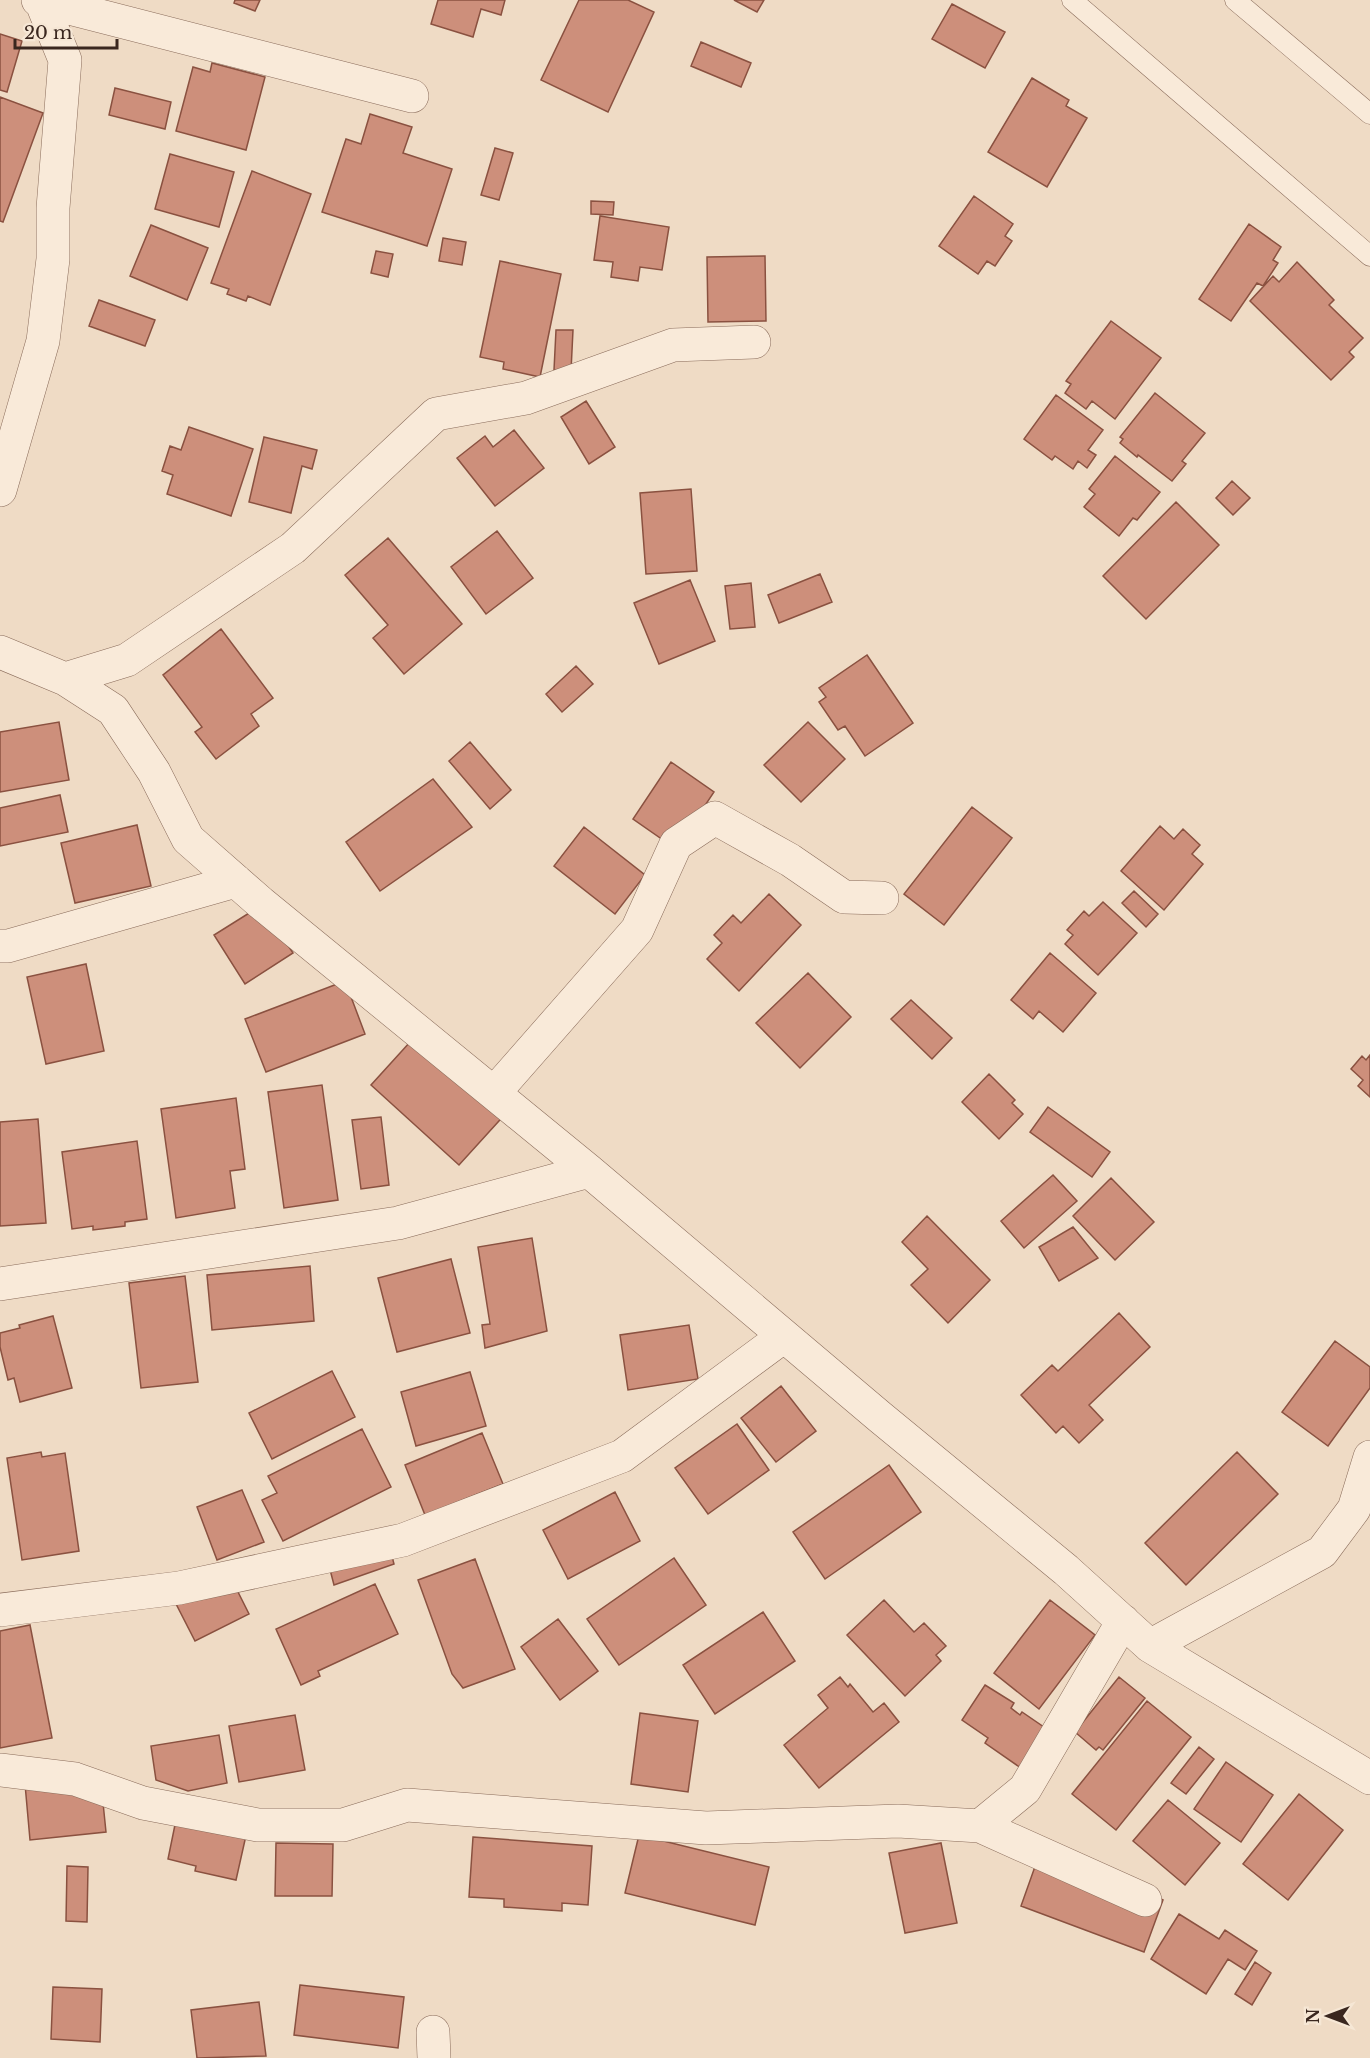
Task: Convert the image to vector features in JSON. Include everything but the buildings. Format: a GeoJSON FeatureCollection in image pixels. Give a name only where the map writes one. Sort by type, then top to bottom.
{"type":"FeatureCollection","features":[{"type":"Feature","properties":{"kind":"street"},"geometry":{"type":"LineString","coordinates":[[40,1],[412,96]]}},
{"type":"Feature","properties":{"kind":"street"},"geometry":{"type":"LineString","coordinates":[[0,490],[43,340],[53,259],[53,208],[65,60],[40,1]]}},
{"type":"Feature","properties":{"kind":"street"},"geometry":{"type":"LineString","coordinates":[[65,679],[127,660],[293,548],[436,414],[526,398],[673,345],[753,342]]}},
{"type":"Feature","properties":{"kind":"street"},"geometry":{"type":"LineString","coordinates":[[0,652],[65,679],[113,710],[154,772],[188,839],[1066,1570],[1150,1646],[1370,1778]]}},
{"type":"Feature","properties":{"kind":"street"},"geometry":{"type":"LineString","coordinates":[[494,1093],[637,930],[676,844],[715,818],[790,860],[844,897],[882,898]]}},
{"type":"Feature","properties":{"kind":"street"},"geometry":{"type":"LineString","coordinates":[[0,946],[8,946],[236,881]]}},
{"type":"Feature","properties":{"kind":"street"},"geometry":{"type":"LineString","coordinates":[[0,1284],[398,1222],[589,1171]]}},
{"type":"Feature","properties":{"kind":"street"},"geometry":{"type":"LineString","coordinates":[[0,1610],[179,1588],[404,1540],[622,1456],[784,1336]]}},
{"type":"Feature","properties":{"kind":"street"},"geometry":{"type":"LineString","coordinates":[[1150,1646],[1322,1552],[1354,1509],[1370,1457]]}},
{"type":"Feature","properties":{"kind":"street"},"geometry":{"type":"LineString","coordinates":[[980,1827],[1025,1789],[1123,1621]]}},
{"type":"Feature","properties":{"kind":"street"},"geometry":{"type":"LineString","coordinates":[[0,1770],[75,1779],[143,1803],[258,1825],[343,1825],[407,1804],[706,1828],[898,1821],[980,1827],[1145,1899]]}},
{"type":"Feature","properties":{"kind":"lane"},"geometry":{"type":"LineString","coordinates":[[1072,0],[1370,256]]}},
{"type":"Feature","properties":{"kind":"lane"},"geometry":{"type":"LineString","coordinates":[[1235,0],[1370,114]]}}]}
